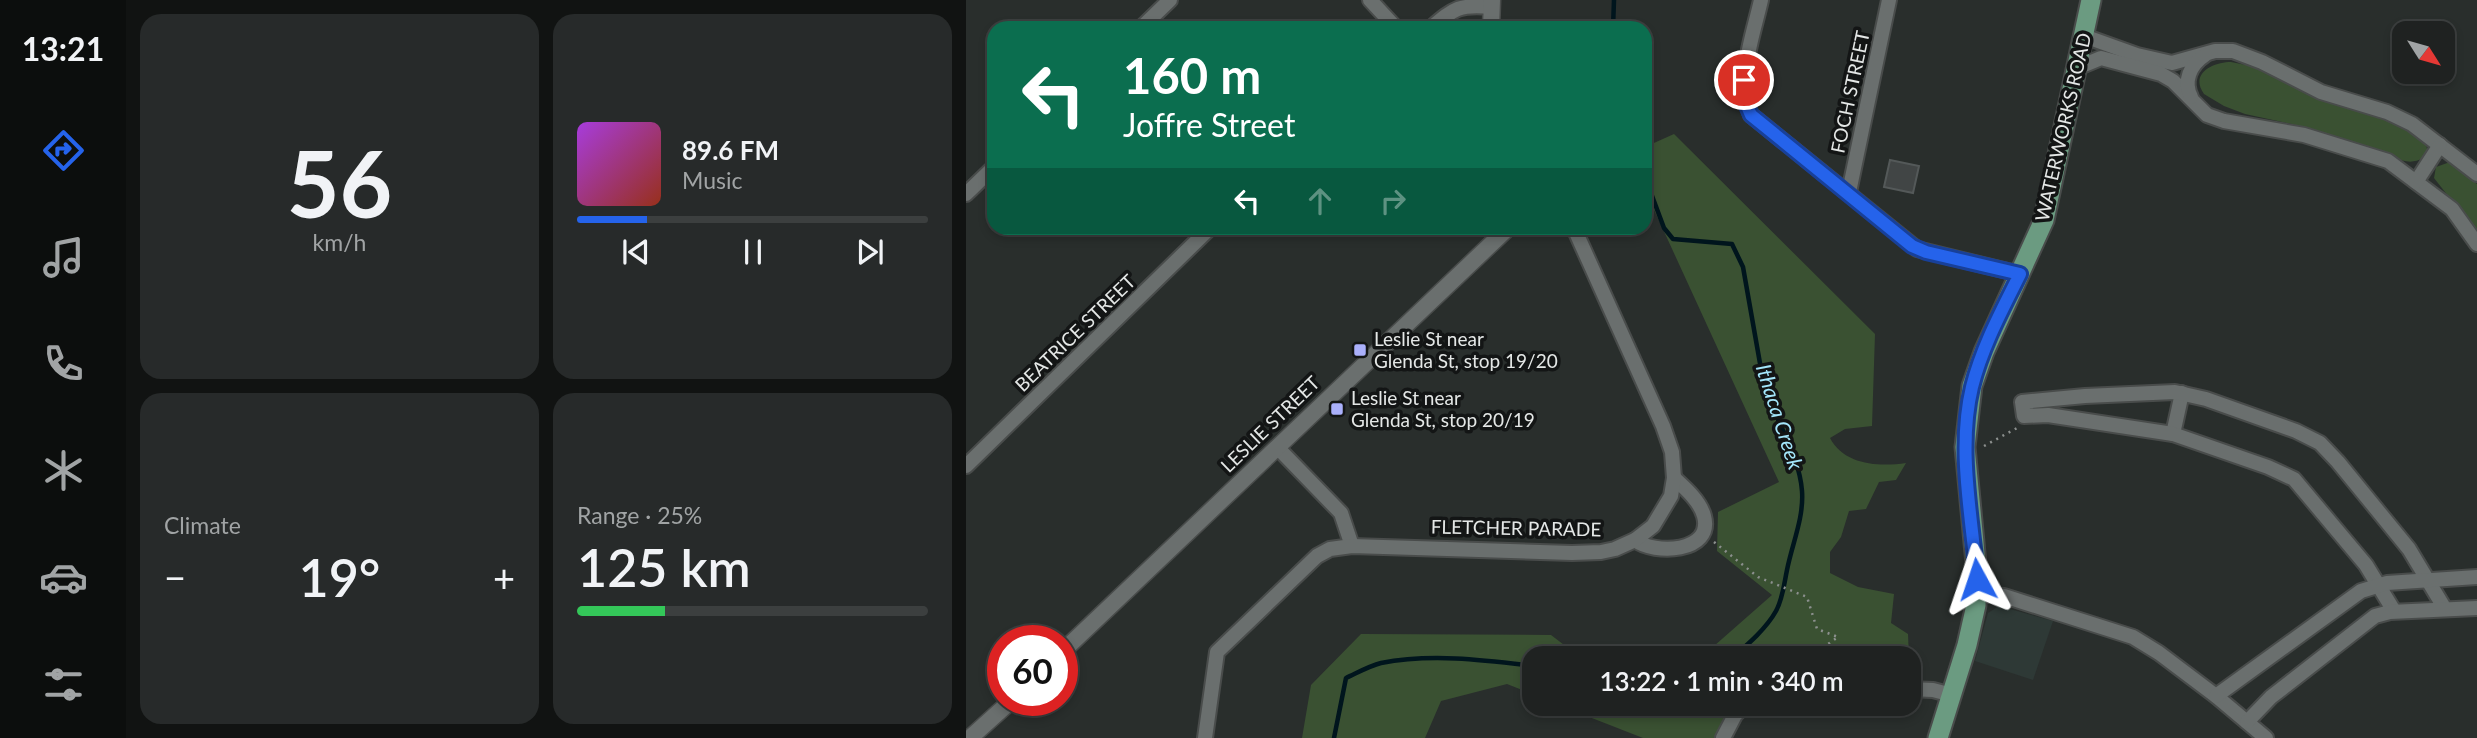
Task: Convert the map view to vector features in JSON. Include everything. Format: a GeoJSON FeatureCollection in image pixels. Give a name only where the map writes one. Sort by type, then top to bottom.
{"type":"FeatureCollection","features":[{"type":"Feature","properties":{"kind":"main road","name":"WATERWORKS ROAD"},"geometry":{"type":"LineString","coordinates":[[1938,738],[1971,632],[1977,594],[1966,465],[1967,418],[1972,386],[1983,352],[2048,208],[2091,0]]}},
{"type":"Feature","properties":{"kind":"street"},"geometry":{"type":"LineString","coordinates":[[1148,21],[1170,0]]}},
{"type":"Feature","properties":{"kind":"street"},"geometry":{"type":"LineString","coordinates":[[1370,0],[1390,21]]}},
{"type":"Feature","properties":{"kind":"street"},"geometry":{"type":"LineString","coordinates":[[1761,0],[1744,80],[1744,99],[1751,115],[1917,249],[2020,274]]}},
{"type":"Feature","properties":{"kind":"street","name":"FOCH STREET"},"geometry":{"type":"LineString","coordinates":[[1849,192],[1889,0]]}},
{"type":"Feature","properties":{"kind":"street"},"geometry":{"type":"LineString","coordinates":[[1439,21],[1460,6],[1491,3],[1491,21]]}},
{"type":"Feature","properties":{"kind":"street"},"geometry":{"type":"LineString","coordinates":[[2084,36],[2169,78],[2204,114],[2217,119],[2304,135],[2388,161],[2452,209],[2477,244]]}},
{"type":"Feature","properties":{"kind":"street"},"geometry":{"type":"LineString","coordinates":[[2077,68],[2098,58],[2172,63],[2215,51],[2230,50],[2320,92],[2387,112],[2412,124],[2477,174]]}},
{"type":"Feature","properties":{"kind":"street"},"geometry":{"type":"LineString","coordinates":[[2194,102],[2187,89],[2189,75],[2200,58],[2215,51]]}},
{"type":"Feature","properties":{"kind":"street"},"geometry":{"type":"LineString","coordinates":[[2416,182],[2440,145]]}},
{"type":"Feature","properties":{"kind":"street"},"geometry":{"type":"LineString","coordinates":[[966,194],[987,174]]}},
{"type":"Feature","properties":{"kind":"street","name":"BEATRICE STREET"},"geometry":{"type":"LineString","coordinates":[[966,466],[1203,235]]}},
{"type":"Feature","properties":{"kind":"street","name":"LESLIE STREET"},"geometry":{"type":"LineString","coordinates":[[1078,637],[1501,235]]}},
{"type":"Feature","properties":{"kind":"street","name":"FLETCHER PARADE"},"geometry":{"type":"LineString","coordinates":[[1205,738],[1217,652],[1317,556],[1330,549],[1352,546],[1601,552],[1634,540],[1653,526],[1671,496],[1674,478],[1672,452],[1663,426],[1577,235]]}},
{"type":"Feature","properties":{"kind":"street"},"geometry":{"type":"LineString","coordinates":[[2173,434],[2182,393]]}},
{"type":"Feature","properties":{"kind":"street"},"geometry":{"type":"LineString","coordinates":[[2394,611],[2380,584],[2294,479],[2269,467],[2173,434],[2071,418],[2030,414],[2024,416],[2022,402],[2062,397],[2182,393],[2297,431],[2320,443],[2409,549],[2445,609]]}},
{"type":"Feature","properties":{"kind":"street"},"geometry":{"type":"LineString","coordinates":[[2062,397],[2063,410],[2071,418]]}},
{"type":"Feature","properties":{"kind":"street"},"geometry":{"type":"LineString","coordinates":[[1277,447],[1341,513],[1352,546]]}},
{"type":"Feature","properties":{"kind":"street"},"geometry":{"type":"LineString","coordinates":[[1634,540],[1654,550],[1670,550],[1693,542],[1702,533],[1705,524],[1700,508],[1674,478]]}},
{"type":"Feature","properties":{"kind":"street"},"geometry":{"type":"LineString","coordinates":[[2216,696],[2345,600],[2380,584],[2477,577]]}},
{"type":"Feature","properties":{"kind":"street"},"geometry":{"type":"LineString","coordinates":[[1977,594],[2012,598],[2133,637],[2216,696],[2266,738]]}},
{"type":"Feature","properties":{"kind":"street"},"geometry":{"type":"LineString","coordinates":[[2247,722],[2271,697],[2375,616],[2394,611],[2477,608]]}},
{"type":"Feature","properties":{"kind":"street"},"geometry":{"type":"LineString","coordinates":[[1921,690],[1952,695]]}},
{"type":"Feature","properties":{"kind":"street"},"geometry":{"type":"LineString","coordinates":[[970,738],[994,716]]}},
{"type":"Feature","properties":{"kind":"street"},"geometry":{"type":"LineString","coordinates":[[1723,738],[1734,716]]}},
{"type":"Feature","properties":{"kind":"path"},"geometry":{"type":"LineString","coordinates":[[1984,446],[2008,431],[2032,423],[2030,414]]}},
{"type":"Feature","properties":{"kind":"path"},"geometry":{"type":"LineString","coordinates":[[1702,533],[1758,577],[1807,597],[1817,629],[1838,638],[1826,646]]}},
{"type":"Feature","properties":{"kind":"shaded area"},"geometry":{"type":"Polygon","coordinates":[[[1999,606],[2053,621],[2033,680],[1975,661],[1988,613],[1999,606]]]}},
{"type":"Feature","properties":{"kind":"green space"},"geometry":{"type":"Polygon","coordinates":[[[2231,62],[2251,66],[2315,89],[2394,122],[2413,132],[2424,142],[2427,153],[2420,160],[2408,162],[2292,124],[2245,114],[2224,106],[2204,94],[2200,80],[2201,75],[2211,67],[2231,62]]]}},
{"type":"Feature","properties":{"kind":"green space"},"geometry":{"type":"Polygon","coordinates":[[[1674,134],[1875,334],[1872,426],[1845,429],[1830,438],[1836,447],[1853,459],[1885,465],[1906,463],[1896,480],[1879,482],[1866,509],[1849,511],[1841,537],[1830,552],[1830,573],[1858,587],[1894,594],[1891,623],[1908,634],[1908,646],[1714,646],[1772,595],[1717,551],[1718,512],[1779,482],[1652,205],[1652,144],[1674,134]]]}},
{"type":"Feature","properties":{"kind":"green space"},"geometry":{"type":"Polygon","coordinates":[[[2450,162],[2477,184],[2477,233],[2434,178],[2436,167],[2450,162]]]}},
{"type":"Feature","properties":{"kind":"green space"},"geometry":{"type":"Polygon","coordinates":[[[1361,634],[1551,635],[1565,646],[1522,646],[1522,690],[1507,684],[1441,701],[1425,738],[1302,738],[1311,685],[1361,634]]]}},
{"type":"Feature","properties":{"kind":"green space"},"geometry":{"type":"Polygon","coordinates":[[[1587,716],[1726,716],[1714,738],[1643,738],[1587,716]]]}},
{"type":"Feature","properties":{"kind":"building"},"geometry":{"type":"Polygon","coordinates":[[[1890,160],[1919,166],[1913,193],[1884,187],[1890,160]]]}},
{"type":"Feature","properties":{"kind":"waterway","name":"Ithaca Creek"},"geometry":{"type":"LineString","coordinates":[[1613,21],[1614,0]]}},
{"type":"Feature","properties":{"kind":"waterway","name":"Ithaca Creek"},"geometry":{"type":"LineString","coordinates":[[1652,196],[1664,228],[1673,239],[1732,244],[1743,267],[1761,369],[1766,372],[1778,401],[1774,410],[1801,481],[1799,521],[1782,596],[1772,618],[1746,646]]}},
{"type":"Feature","properties":{"kind":"waterway","name":"Ithaca Creek"},"geometry":{"type":"LineString","coordinates":[[1334,738],[1346,678],[1372,666],[1419,658],[1522,665]]}},
{"type":"Feature","properties":{"kind":"place","name":"Leslie St near Glenda St, stop 19/20"},"geometry":{"type":"Point","coordinates":[1360,350]}},
{"type":"Feature","properties":{"kind":"place","name":"Leslie St near Glenda St, stop 20/19"},"geometry":{"type":"Point","coordinates":[1337,409]}},
{"type":"Feature","properties":{"kind":"route"},"geometry":{"type":"LineString","coordinates":[[1744,80],[1744,99],[1751,115],[1849,192],[1912,246],[1926,252],[2020,274],[1983,352],[1972,386],[1967,418],[1966,465],[1977,579]]}}]}
